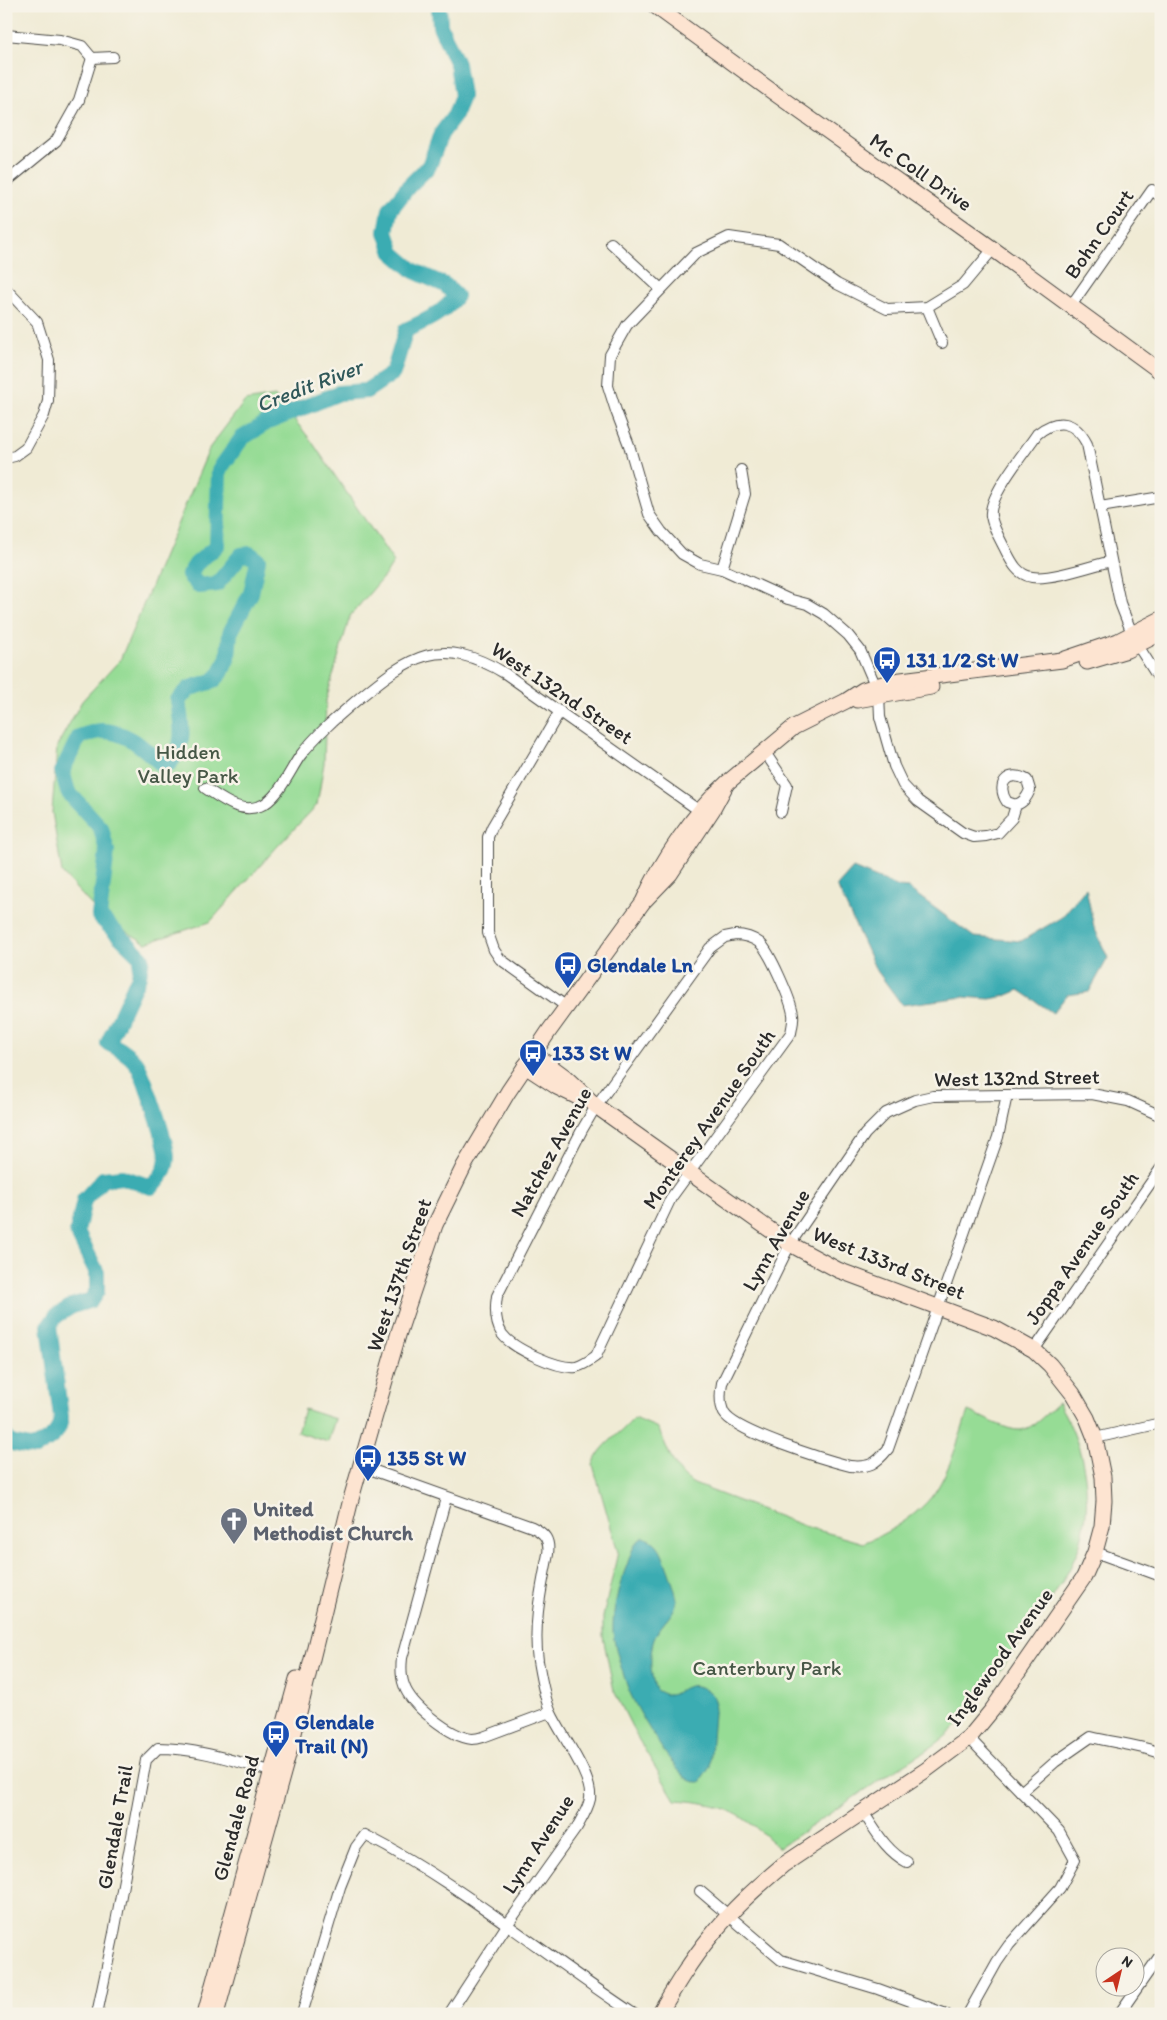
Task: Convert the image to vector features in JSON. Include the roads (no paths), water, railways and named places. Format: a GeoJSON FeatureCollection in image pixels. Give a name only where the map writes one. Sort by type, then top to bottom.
{"type":"FeatureCollection","features":[{"type":"Feature","properties":{"kind":"main road","name":"Mc Coll Drive"},"geometry":{"type":"LineString","coordinates":[[656,6],[1161,372]]}},
{"type":"Feature","properties":{"kind":"main road","name":"West 137th Street"},"geometry":{"type":"LineString","coordinates":[[327,1592],[360,1466],[397,1340],[435,1225],[473,1151],[530,1060],[643,902],[670,874],[704,814],[727,783],[794,727],[846,702],[878,691],[1042,674],[1105,657],[1135,639],[1161,619]]}},
{"type":"Feature","properties":{"kind":"main road","name":"West 137th Street"},"geometry":{"type":"LineString","coordinates":[[1135,639],[1161,633]]}},
{"type":"Feature","properties":{"kind":"main road","name":"West 133rd Street"},"geometry":{"type":"LineString","coordinates":[[530,1060],[557,1087],[596,1106],[790,1244],[838,1270],[994,1328],[1034,1350],[1050,1365],[1073,1394],[1096,1438]]}},
{"type":"Feature","properties":{"kind":"main road","name":"Inglewood Avenue"},"geometry":{"type":"LineString","coordinates":[[659,2014],[694,1958],[744,1899],[783,1865],[926,1770],[969,1738],[992,1710],[1077,1588],[1095,1552],[1102,1526],[1104,1501],[1103,1477],[1096,1438]]}},
{"type":"Feature","properties":{"kind":"main road","name":"Glendale Road"},"geometry":{"type":"LineString","coordinates":[[216,2014],[314,1621],[327,1592]]}},
{"type":"Feature","properties":{"kind":"main road","name":"Glendale Road"},"geometry":{"type":"LineString","coordinates":[[205,2014],[277,1773]]}},
{"type":"Feature","properties":{"kind":"street"},"geometry":{"type":"LineString","coordinates":[[6,35],[60,40],[82,46],[92,58]]}},
{"type":"Feature","properties":{"kind":"street"},"geometry":{"type":"LineString","coordinates":[[92,58],[113,57]]}},
{"type":"Feature","properties":{"kind":"street"},"geometry":{"type":"LineString","coordinates":[[6,182],[56,141],[79,100],[92,58]]}},
{"type":"Feature","properties":{"kind":"street","name":"Bohn Court"},"geometry":{"type":"LineString","coordinates":[[1070,307],[1152,190],[1161,197]]}},
{"type":"Feature","properties":{"kind":"street"},"geometry":{"type":"LineString","coordinates":[[993,249],[963,285],[928,307],[887,309],[837,284],[779,244],[729,237],[696,253],[627,325],[610,355],[608,386],[641,484],[649,514],[661,531],[682,554],[700,564],[722,569],[781,596],[807,604],[824,614],[848,636],[860,650],[878,691],[880,717],[894,766],[903,784],[918,801],[963,833],[974,836],[998,833],[1012,818],[1016,806]]}},
{"type":"Feature","properties":{"kind":"street"},"geometry":{"type":"LineString","coordinates":[[611,243],[661,289]]}},
{"type":"Feature","properties":{"kind":"street"},"geometry":{"type":"LineString","coordinates":[[6,289],[37,322],[49,360],[48,401],[38,430],[26,448],[15,456],[6,458]]}},
{"type":"Feature","properties":{"kind":"street"},"geometry":{"type":"LineString","coordinates":[[928,307],[942,343]]}},
{"type":"Feature","properties":{"kind":"street"},"geometry":{"type":"LineString","coordinates":[[1111,562],[1043,578],[1030,577],[1019,571],[1012,563],[994,525],[990,515],[997,492],[1037,434],[1053,425],[1063,423],[1074,426],[1082,434],[1087,444],[1120,603],[1135,639],[1161,682]]}},
{"type":"Feature","properties":{"kind":"street"},"geometry":{"type":"LineString","coordinates":[[722,569],[745,494],[741,470]]}},
{"type":"Feature","properties":{"kind":"street"},"geometry":{"type":"LineString","coordinates":[[1100,507],[1161,497]]}},
{"type":"Feature","properties":{"kind":"street","name":"West 132nd Street"},"geometry":{"type":"LineString","coordinates":[[205,788],[236,807],[250,809],[261,806],[271,799],[307,747],[334,720],[388,674],[424,656],[461,654],[485,661],[704,814]]}},
{"type":"Feature","properties":{"kind":"street"},"geometry":{"type":"LineString","coordinates":[[560,712],[492,827],[488,837],[488,933],[494,950],[500,959],[567,1007]]}},
{"type":"Feature","properties":{"kind":"street"},"geometry":{"type":"LineString","coordinates":[[764,751],[788,785],[781,812]]}},
{"type":"Feature","properties":{"kind":"street","name":"Natchez Avenue"},"geometry":{"type":"LineString","coordinates":[[539,1357],[519,1349],[507,1340],[501,1332],[495,1308],[497,1296],[573,1144],[596,1106],[716,942],[725,937],[735,935],[753,938],[768,953],[780,980]]}},
{"type":"Feature","properties":{"kind":"street","name":"Monterey Avenue South"},"geometry":{"type":"LineString","coordinates":[[539,1357],[563,1366],[575,1367],[586,1364],[596,1356],[672,1198],[791,1033],[793,1013],[780,980]]}},
{"type":"Feature","properties":{"kind":"street","name":"West 132nd Street"},"geometry":{"type":"LineString","coordinates":[[900,1106],[933,1096],[1092,1094],[1110,1096],[1144,1107],[1161,1116]]}},
{"type":"Feature","properties":{"kind":"street"},"geometry":{"type":"LineString","coordinates":[[939,1308],[998,1137],[1007,1095]]}},
{"type":"Feature","properties":{"kind":"street","name":"Lynn Avenue"},"geometry":{"type":"LineString","coordinates":[[900,1106],[886,1113],[865,1134],[790,1244],[722,1382],[720,1403],[724,1413],[731,1422],[744,1430],[832,1461],[863,1467],[875,1463],[888,1449],[939,1308]]}},
{"type":"Feature","properties":{"kind":"street","name":"Joppa Avenue South"},"geometry":{"type":"LineString","coordinates":[[1034,1350],[1161,1168]]}},
{"type":"Feature","properties":{"kind":"street"},"geometry":{"type":"LineString","coordinates":[[1096,1438],[1161,1423]]}},
{"type":"Feature","properties":{"kind":"street"},"geometry":{"type":"LineString","coordinates":[[360,1466],[446,1498],[402,1658],[401,1668],[404,1686],[415,1704],[456,1734],[473,1739],[550,1712]]}},
{"type":"Feature","properties":{"kind":"street","name":"Lynn Avenue"},"geometry":{"type":"LineString","coordinates":[[446,1498],[532,1527],[540,1531],[546,1538],[549,1546],[537,1612],[536,1640],[543,1684],[550,1712],[584,1772],[589,1787],[590,1799],[577,1827],[507,1924],[449,2014]]}},
{"type":"Feature","properties":{"kind":"street"},"geometry":{"type":"LineString","coordinates":[[1095,1552],[1161,1576]]}},
{"type":"Feature","properties":{"kind":"street"},"geometry":{"type":"LineString","coordinates":[[1021,1792],[1055,1762],[1091,1737],[1112,1742],[1128,1743],[1161,1753]]}},
{"type":"Feature","properties":{"kind":"street"},"geometry":{"type":"LineString","coordinates":[[968,2014],[997,1962],[1009,1945],[1060,1888],[1075,1860],[1058,1831],[969,1738]]}},
{"type":"Feature","properties":{"kind":"street","name":"Glendale Trail"},"geometry":{"type":"LineString","coordinates":[[97,2014],[146,1760],[158,1748],[174,1748],[277,1773]]}},
{"type":"Feature","properties":{"kind":"street"},"geometry":{"type":"LineString","coordinates":[[863,1812],[887,1848],[907,1862]]}},
{"type":"Feature","properties":{"kind":"street"},"geometry":{"type":"LineString","coordinates":[[302,2014],[340,1887],[356,1846],[365,1835],[399,1852],[507,1924],[634,2014]]}},
{"type":"Feature","properties":{"kind":"street"},"geometry":{"type":"LineString","coordinates":[[700,1891],[781,1960],[878,1989],[946,2014]]}},
{"type":"Feature","properties":{"kind":"street"},"geometry":{"type":"LineString","coordinates":[[1120,2014],[1161,1954]]}},
{"type":"Feature","properties":{"kind":"water"},"geometry":{"type":"Polygon","coordinates":[[[853,868],[899,887],[908,888],[974,937],[1021,941],[1062,917],[1086,888],[1094,927],[1108,958],[1089,992],[1067,995],[1053,1013],[1019,990],[1005,996],[990,999],[963,997],[902,1005],[875,968],[837,886],[853,868]]]}},
{"type":"Feature","properties":{"kind":"water"},"geometry":{"type":"Polygon","coordinates":[[[644,1537],[657,1545],[669,1572],[677,1600],[671,1614],[657,1633],[652,1646],[651,1669],[656,1690],[671,1695],[689,1686],[700,1687],[709,1691],[715,1700],[710,1767],[700,1782],[690,1781],[673,1764],[638,1710],[628,1688],[615,1645],[613,1624],[619,1589],[633,1549],[637,1542],[644,1537]]]}},
{"type":"Feature","properties":{"kind":"waterway","name":"Credit River"},"geometry":{"type":"LineString","coordinates":[[6,1437],[11,1443],[35,1448],[53,1436],[60,1423],[61,1417],[49,1326],[56,1316],[72,1306],[91,1300],[97,1291],[97,1273],[77,1232],[84,1200],[103,1179],[122,1177],[151,1187],[162,1174],[167,1158],[149,1094],[136,1063],[127,1054],[108,1043],[139,976],[142,958],[99,916],[107,851],[101,828],[68,792],[62,771],[79,737],[99,731],[111,732],[127,737],[141,746],[160,763],[170,763],[181,741],[182,733],[178,700],[190,688],[213,681],[221,673],[228,657],[230,633],[251,593],[258,560],[250,554],[241,555],[217,584],[199,586],[189,575],[196,564],[217,546],[219,470],[242,438],[268,422],[339,393],[366,391],[393,373],[406,330],[427,320],[445,308],[456,296],[445,285],[414,271],[393,253],[386,232],[390,210],[408,187],[429,166],[441,134],[455,115],[462,96],[457,64],[440,26],[439,6]]}},
{"type":"Feature","properties":{"kind":"place","name":"131 1/2 St W"},"geometry":{"type":"Point","coordinates":[887,684]}},
{"type":"Feature","properties":{"kind":"place","name":"Glendale Ln"},"geometry":{"type":"Point","coordinates":[568,989]}},
{"type":"Feature","properties":{"kind":"place","name":"133 St W"},"geometry":{"type":"Point","coordinates":[533,1077]}},
{"type":"Feature","properties":{"kind":"place","name":"135 St W"},"geometry":{"type":"Point","coordinates":[368,1482]}},
{"type":"Feature","properties":{"kind":"place","name":"United Methodist Church"},"geometry":{"type":"Point","coordinates":[234,1545]}},
{"type":"Feature","properties":{"kind":"place","name":"Glendale Trail (N)"},"geometry":{"type":"Point","coordinates":[276,1758]}},
{"type":"Feature","properties":{"kind":"park label","name":"Hidden Valley Park"},"geometry":{"type":"Point","coordinates":[188,764]}},
{"type":"Feature","properties":{"kind":"park label","name":"Canterbury Park"},"geometry":{"type":"Point","coordinates":[767,1668]}}]}
